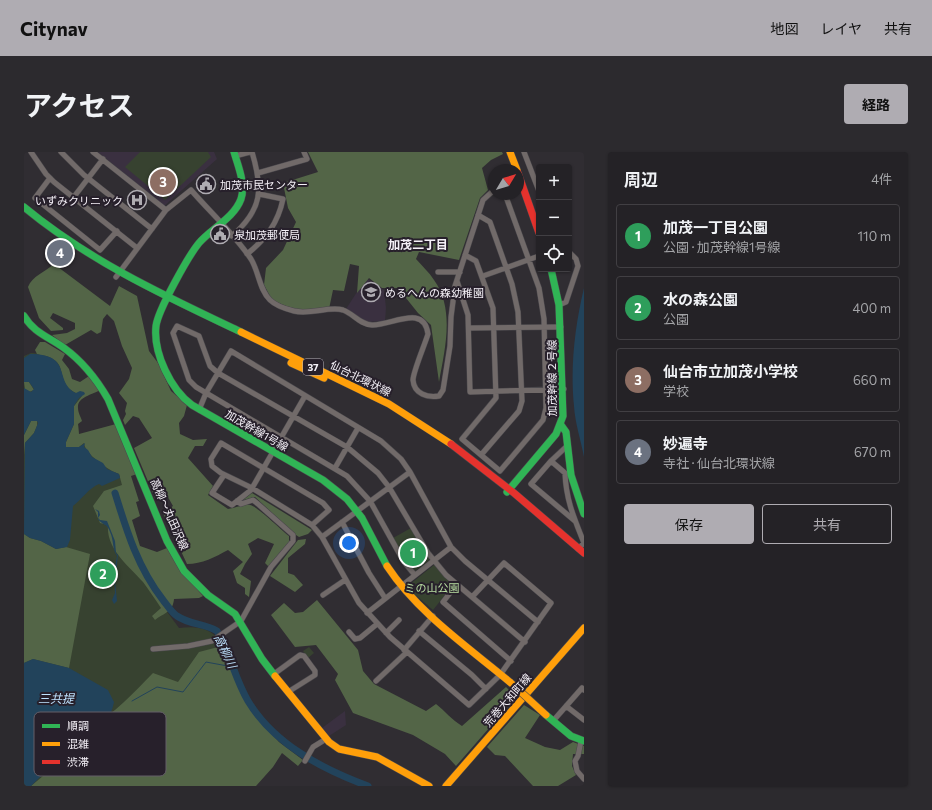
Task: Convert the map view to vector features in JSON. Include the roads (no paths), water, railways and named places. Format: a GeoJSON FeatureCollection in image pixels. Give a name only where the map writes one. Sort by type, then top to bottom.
{"type":"FeatureCollection","features":[{"type":"Feature","properties":{"kind":"street"},"geometry":{"type":"LineString","coordinates":[[31,152],[50,178],[137,248]]}},
{"type":"Feature","properties":{"kind":"street"},"geometry":{"type":"LineString","coordinates":[[61,152],[67,160],[88,178],[152,229]]}},
{"type":"Feature","properties":{"kind":"street"},"geometry":{"type":"LineString","coordinates":[[93,152],[166,210]]}},
{"type":"Feature","properties":{"kind":"street"},"geometry":{"type":"LineString","coordinates":[[232,236],[249,218],[259,194],[258,173],[251,152],[235,154]]}},
{"type":"Feature","properties":{"kind":"street"},"geometry":{"type":"LineString","coordinates":[[258,173],[307,159],[304,152]]}},
{"type":"Feature","properties":{"kind":"street"},"geometry":{"type":"LineString","coordinates":[[510,152],[515,164]]}},
{"type":"Feature","properties":{"kind":"street"},"geometry":{"type":"LineString","coordinates":[[525,153],[536,183]]}},
{"type":"Feature","properties":{"kind":"street","name":"加茂幹線1号線"},"geometry":{"type":"LineString","coordinates":[[235,154],[242,180],[241,198],[236,208],[202,240],[193,252],[156,325],[156,344],[174,388],[184,399],[199,410],[324,480],[347,499],[357,512],[380,555],[401,587],[419,606],[511,683],[571,736],[582,741]]}},
{"type":"Feature","properties":{"kind":"street"},"geometry":{"type":"LineString","coordinates":[[74,198],[103,159]]}},
{"type":"Feature","properties":{"kind":"street"},"geometry":{"type":"LineString","coordinates":[[50,178],[35,198],[80,235],[100,250],[117,231]]}},
{"type":"Feature","properties":{"kind":"street"},"geometry":{"type":"LineString","coordinates":[[117,274],[166,210],[190,190],[247,254],[255,266],[265,294],[274,303],[284,308],[306,313],[343,310],[359,322],[370,325],[410,317],[422,321],[427,328],[428,334],[413,380],[416,388],[423,395],[430,398],[439,396],[443,390],[450,346],[451,317],[457,281],[483,200],[488,195]]}},
{"type":"Feature","properties":{"kind":"street"},"geometry":{"type":"LineString","coordinates":[[524,190],[536,224]]}},
{"type":"Feature","properties":{"kind":"street"},"geometry":{"type":"LineString","coordinates":[[247,254],[260,243],[270,231],[279,214],[283,199],[259,194]]}},
{"type":"Feature","properties":{"kind":"street"},"geometry":{"type":"LineString","coordinates":[[465,255],[476,261],[483,276],[493,308],[495,328],[496,398],[462,440],[500,470],[544,420],[546,408],[544,327],[540,288],[507,200]]}},
{"type":"Feature","properties":{"kind":"street","name":"仙台北環状線"},"geometry":{"type":"LineString","coordinates":[[24,207],[84,252],[117,274]]}},
{"type":"Feature","properties":{"kind":"street","name":"仙台北環状線"},"geometry":{"type":"LineString","coordinates":[[24,213],[65,245],[117,274],[388,409],[450,447],[508,490],[581,551]]}},
{"type":"Feature","properties":{"kind":"street"},"geometry":{"type":"LineString","coordinates":[[478,215],[490,222],[516,298],[519,327],[522,401],[519,411],[481,455]]}},
{"type":"Feature","properties":{"kind":"street"},"geometry":{"type":"LineString","coordinates":[[560,305],[566,302],[578,266],[576,259],[572,255]]}},
{"type":"Feature","properties":{"kind":"street"},"geometry":{"type":"LineString","coordinates":[[483,276],[536,257]]}},
{"type":"Feature","properties":{"kind":"street"},"geometry":{"type":"LineString","coordinates":[[438,272],[460,272]]}},
{"type":"Feature","properties":{"kind":"street","name":"加茂幹線２号線"},"geometry":{"type":"LineString","coordinates":[[508,490],[556,434],[561,425],[564,407],[564,389],[560,305],[552,272]]}},
{"type":"Feature","properties":{"kind":"street"},"geometry":{"type":"LineString","coordinates":[[457,281],[468,315],[470,328],[470,392],[564,389]]}},
{"type":"Feature","properties":{"kind":"street","name":"高柳～丸田沢線"},"geometry":{"type":"LineString","coordinates":[[24,316],[34,331],[69,353],[100,385],[108,399],[167,541],[184,571],[208,595],[235,614],[241,621],[255,650],[326,739],[339,749],[376,757],[429,786]]}},
{"type":"Feature","properties":{"kind":"street"},"geometry":{"type":"LineString","coordinates":[[414,574],[404,562],[370,501],[348,476],[196,387],[189,380],[174,333],[177,326],[199,336],[210,366],[218,373],[347,447],[378,473],[389,487],[433,560],[457,584],[525,642]]}},
{"type":"Feature","properties":{"kind":"street"},"geometry":{"type":"LineString","coordinates":[[470,328],[561,327]]}},
{"type":"Feature","properties":{"kind":"street"},"geometry":{"type":"LineString","coordinates":[[199,410],[206,393],[231,351],[381,441],[391,449],[410,472],[451,547],[538,622]]}},
{"type":"Feature","properties":{"kind":"street"},"geometry":{"type":"LineString","coordinates":[[224,474],[212,493],[232,505],[252,488],[305,396]]}},
{"type":"Feature","properties":{"kind":"street"},"geometry":{"type":"LineString","coordinates":[[561,425],[566,432],[571,475],[584,514]]}},
{"type":"Feature","properties":{"kind":"street"},"geometry":{"type":"LineString","coordinates":[[335,468],[358,428]]}},
{"type":"Feature","properties":{"kind":"street"},"geometry":{"type":"LineString","coordinates":[[312,526],[329,510],[323,503],[221,443],[211,459],[210,464],[224,474],[252,488],[312,526],[322,537],[345,580],[367,613],[386,633],[469,705],[500,675],[525,642],[551,603],[504,563],[472,597]]}},
{"type":"Feature","properties":{"kind":"street"},"geometry":{"type":"LineString","coordinates":[[567,446],[551,461],[531,484],[576,521]]}},
{"type":"Feature","properties":{"kind":"street"},"geometry":{"type":"LineString","coordinates":[[551,461],[565,473],[566,492],[584,543],[581,551]]}},
{"type":"Feature","properties":{"kind":"street"},"geometry":{"type":"LineString","coordinates":[[322,537],[410,472]]}},
{"type":"Feature","properties":{"kind":"street","name":"仙台北環状線"},"geometry":{"type":"LineString","coordinates":[[508,490],[584,560]]}},
{"type":"Feature","properties":{"kind":"street"},"geometry":{"type":"LineString","coordinates":[[153,649],[188,646],[212,641],[241,621],[271,567],[293,541],[293,535],[253,500],[242,504],[237,501]]}},
{"type":"Feature","properties":{"kind":"street"},"geometry":{"type":"LineString","coordinates":[[342,522],[369,573],[385,598]]}},
{"type":"Feature","properties":{"kind":"street"},"geometry":{"type":"LineString","coordinates":[[367,613],[401,587],[414,574],[451,547]]}},
{"type":"Feature","properties":{"kind":"street"},"geometry":{"type":"LineString","coordinates":[[323,595],[345,580]]}},
{"type":"Feature","properties":{"kind":"street"},"geometry":{"type":"LineString","coordinates":[[457,584],[443,602],[510,661]]}},
{"type":"Feature","properties":{"kind":"street"},"geometry":{"type":"LineString","coordinates":[[376,682],[406,651],[419,631],[432,616]]}},
{"type":"Feature","properties":{"kind":"street"},"geometry":{"type":"LineString","coordinates":[[386,633],[398,620]]}},
{"type":"Feature","properties":{"kind":"street"},"geometry":{"type":"LineString","coordinates":[[349,632],[355,640],[360,638],[377,624]]}},
{"type":"Feature","properties":{"kind":"street","name":"荒巻大和町線"},"geometry":{"type":"LineString","coordinates":[[446,786],[584,628]]}},
{"type":"Feature","properties":{"kind":"street"},"geometry":{"type":"LineString","coordinates":[[419,631],[472,675],[486,689]]}},
{"type":"Feature","properties":{"kind":"street"},"geometry":{"type":"LineString","coordinates":[[274,674],[300,655],[304,656],[315,671],[315,675],[288,692]]}},
{"type":"Feature","properties":{"kind":"street"},"geometry":{"type":"LineString","coordinates":[[554,721],[582,688],[584,690]]}},
{"type":"Feature","properties":{"kind":"street"},"geometry":{"type":"LineString","coordinates":[[566,706],[584,720]]}},
{"type":"Feature","properties":{"kind":"street"},"geometry":{"type":"LineString","coordinates":[[305,761],[313,747],[326,739]]}},
{"type":"Feature","properties":{"kind":"street"},"geometry":{"type":"LineString","coordinates":[[582,741],[581,756],[575,758],[575,767],[584,778]]}},
{"type":"Feature","properties":{"kind":"water"},"geometry":{"type":"Polygon","coordinates":[[[584,288],[584,457],[575,412],[573,361],[578,317],[584,288]]]}},
{"type":"Feature","properties":{"kind":"water"},"geometry":{"type":"Polygon","coordinates":[[[30,354],[44,355],[53,359],[58,363],[65,382],[69,388],[76,393],[80,391],[84,392],[85,394],[79,398],[74,406],[74,424],[66,442],[66,447],[79,447],[85,443],[84,447],[88,450],[92,457],[103,463],[107,469],[119,474],[120,478],[102,486],[99,484],[95,486],[73,506],[70,540],[67,547],[56,549],[24,534],[25,443],[34,433],[38,423],[37,421],[31,421],[24,435],[24,388],[31,392],[34,389],[29,382],[24,382],[24,358],[30,354]]]}},
{"type":"Feature","properties":{"kind":"water"},"geometry":{"type":"Polygon","coordinates":[[[95,509],[99,511],[100,515],[98,518],[98,512],[95,509]]]}},
{"type":"Feature","properties":{"kind":"water"},"geometry":{"type":"Polygon","coordinates":[[[98,519],[100,520],[107,521],[115,541],[116,553],[118,555],[115,581],[117,601],[114,604],[112,600],[115,593],[114,572],[117,556],[114,550],[109,529],[98,519]]]}},
{"type":"Feature","properties":{"kind":"water","name":"三共提"},"geometry":{"type":"Polygon","coordinates":[[[33,659],[69,668],[108,690],[114,702],[111,712],[34,712],[34,776],[41,776],[31,786],[24,786],[24,663],[33,659]]]}},
{"type":"Feature","properties":{"kind":"waterway","name":"高柳川"},"geometry":{"type":"LineString","coordinates":[[115,493],[134,549],[154,588],[177,616],[217,631],[226,648],[243,693],[271,730],[300,753],[317,763],[334,772],[368,786]]}},
{"type":"Feature","properties":{"kind":"waterway"},"geometry":{"type":"LineString","coordinates":[[132,701],[157,687],[183,692],[206,662],[233,667]]}},
{"type":"Feature","properties":{"kind":"place","name":"仙台市立加茂小学校"},"geometry":{"type":"Point","coordinates":[163,182]}},
{"type":"Feature","properties":{"kind":"place","name":"加茂市民センター"},"geometry":{"type":"Point","coordinates":[206,184]}},
{"type":"Feature","properties":{"kind":"place","name":"いずみクリニック"},"geometry":{"type":"Point","coordinates":[137,200]}},
{"type":"Feature","properties":{"kind":"place","name":"泉加茂郵便局"},"geometry":{"type":"Point","coordinates":[220,234]}},
{"type":"Feature","properties":{"kind":"place","name":"妙遍寺"},"geometry":{"type":"Point","coordinates":[60,253]}},
{"type":"Feature","properties":{"kind":"place","name":"めるへんの森幼稚園"},"geometry":{"type":"Point","coordinates":[371,292]}},
{"type":"Feature","properties":{"kind":"place","name":"加茂一丁目公園"},"geometry":{"type":"Point","coordinates":[413,553]}},
{"type":"Feature","properties":{"kind":"place","name":"水の森公園"},"geometry":{"type":"Point","coordinates":[103,574]}},
{"type":"Feature","properties":{"kind":"district","name":"加茂二丁目"},"geometry":{"type":"Point","coordinates":[418,244]}},
{"type":"Feature","properties":{"kind":"park label","name":"ミの山公園"},"geometry":{"type":"Point","coordinates":[432,587]}}]}
